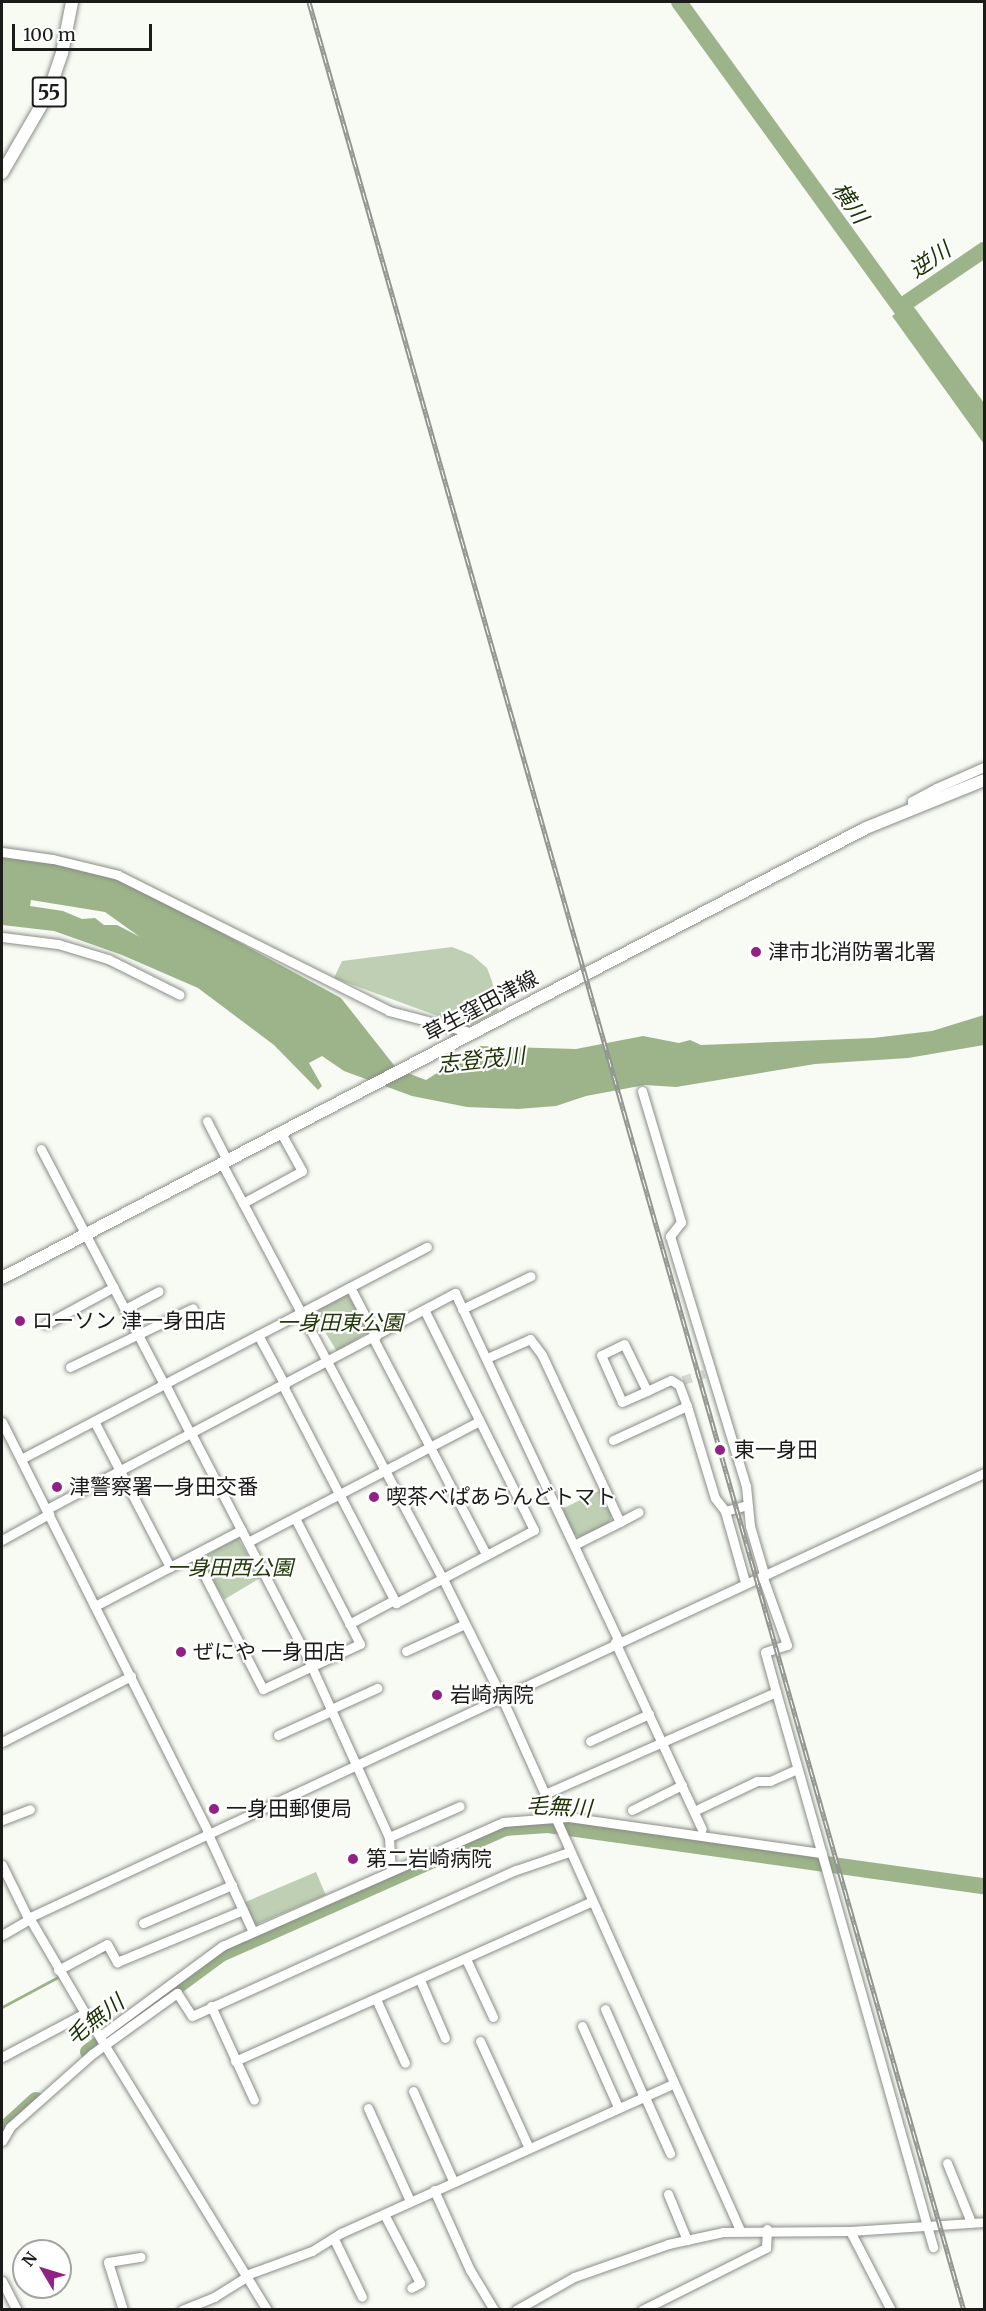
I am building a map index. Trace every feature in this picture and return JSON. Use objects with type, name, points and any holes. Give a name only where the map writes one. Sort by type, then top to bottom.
[{"type":"main road","name":"55","points":[[2,173],[48,94],[62,53],[72,2]]},
{"type":"main road","name":"草生窪田津線","points":[[2,1278],[459,1039],[912,808],[984,780]]},
{"type":"street","points":[[912,808],[912,801],[984,767]]},
{"type":"street","points":[[2,852],[53,859],[135,882],[389,1011],[473,1032]]},
{"type":"street","points":[[2,937],[58,944],[108,959],[180,995]]},
{"type":"street","points":[[642,1091],[681,1222],[670,1236],[746,1486],[747,1505],[763,1574],[787,1645],[765,1652],[933,2247]]},
{"type":"street","points":[[207,1121],[243,1203],[383,1471],[442,1577],[501,1696],[547,1793],[591,1902],[740,2230]]},
{"type":"street","points":[[243,1203],[302,1170],[281,1133]]},
{"type":"street","points":[[41,1149],[242,1530],[311,1667],[389,1838],[391,1870]]},
{"type":"street","points":[[21,1459],[427,1247]]},
{"type":"street","points":[[462,1309],[531,1276]]},
{"type":"street","points":[[46,1324],[114,1287]]},
{"type":"street","points":[[350,1287],[486,1554]]},
{"type":"street","points":[[125,1309],[159,1291]]},
{"type":"street","points":[[2,1540],[119,1471],[375,1338],[455,1293],[574,1545],[702,1829]]},
{"type":"street","points":[[70,1367],[136,1332],[193,1308]]},
{"type":"street","points":[[350,1624],[534,1530],[425,1311]]},
{"type":"street","points":[[258,1335],[394,1600]]},
{"type":"street","points":[[487,1358],[530,1339],[542,1355],[620,1522]]},
{"type":"street","points":[[647,1391],[624,1344],[601,1355],[622,1402],[647,1391],[670,1380],[681,1382],[715,1498],[725,1511],[745,1582]]},
{"type":"street","points":[[613,1440],[687,1406]]},
{"type":"street","points":[[94,1421],[170,1567]]},
{"type":"street","points":[[248,1542],[479,1421]]},
{"type":"street","points":[[2,1422],[131,1676],[252,1930]]},
{"type":"street","points":[[2,1935],[28,1919],[207,1832],[984,1473]]},
{"type":"street","points":[[725,1511],[747,1505]]},
{"type":"street","points":[[574,1545],[639,1512]]},
{"type":"street","points":[[194,1555],[263,1689],[360,1644],[295,1518]]},
{"type":"street","points":[[95,1606],[242,1530]]},
{"type":"street","points":[[406,1651],[465,1624]]},
{"type":"street","points":[[2,1742],[131,1676]]},
{"type":"street","points":[[278,1735],[377,1688]]},
{"type":"street","points":[[547,1793],[776,1692]]},
{"type":"street","points":[[590,1741],[649,1714]]},
{"type":"street","points":[[694,1811],[758,1781],[770,1781],[797,1769]]},
{"type":"street","points":[[632,1810],[682,1785]]},
{"type":"street","points":[[389,1838],[460,1806]]},
{"type":"street","points":[[2,1820],[30,1809]]},
{"type":"street","points":[[2,2141],[10,2127],[103,2042],[222,1946],[252,1930],[503,1822],[556,1818],[821,1854]]},
{"type":"street","points":[[103,2042],[177,1993],[189,2017],[516,1870],[569,1852]]},
{"type":"street","points":[[2,1865],[28,1919],[58,1970],[267,2310]]},
{"type":"street","points":[[143,1923],[232,1885]]},
{"type":"street","points":[[235,2061],[591,1902]]},
{"type":"street","points":[[58,1970],[107,1944],[117,1962],[243,1910]]},
{"type":"street","points":[[466,1959],[493,2017]]},
{"type":"street","points":[[420,1980],[445,2038]]},
{"type":"street","points":[[376,1999],[405,2063]]},
{"type":"street","points":[[211,2006],[254,2100]]},
{"type":"street","points":[[605,2009],[670,2153]]},
{"type":"street","points":[[2,2057],[85,2013]]},
{"type":"street","points":[[582,2026],[618,2107]]},
{"type":"street","points":[[480,2041],[529,2148]]},
{"type":"street","points":[[182,2310],[214,2297],[246,2276],[334,2239],[453,2181],[674,2083]]},
{"type":"street","points":[[413,2091],[453,2181]]},
{"type":"street","points":[[368,2108],[410,2201]]},
{"type":"street","points":[[947,2163],[971,2222]]},
{"type":"street","points":[[434,2190],[470,2270],[494,2310]]},
{"type":"street","points":[[668,2194],[687,2240]]},
{"type":"street","points":[[384,2214],[405,2260],[409,2258],[420,2283],[411,2288]]},
{"type":"street","points":[[516,2310],[574,2277],[687,2240],[740,2230],[850,2231],[984,2222]]},
{"type":"street","points":[[642,2310],[766,2248],[766,2229]]},
{"type":"street","points":[[850,2231],[891,2310]]},
{"type":"street","points":[[334,2239],[362,2297]]},
{"type":"street","points":[[123,2310],[108,2262],[141,2257]]},
{"type":"street","points":[[2,2281],[17,2310]]},
{"type":"green space","points":[[452,947],[472,955],[487,968],[498,1011],[468,1027],[334,978],[342,961]]},
{"type":"green space","name":"一身田東公園","points":[[346,1292],[370,1331],[337,1352],[313,1313]]},
{"type":"green space","points":[[600,1490],[612,1514],[609,1523],[580,1537],[573,1534],[562,1509]]},
{"type":"green space","name":"一身田西公園","points":[[237,1537],[261,1577],[224,1599],[200,1559]]},
{"type":"green space","points":[[316,1872],[326,1895],[252,1926],[242,1903]]},
{"type":"water","points":[[911,303],[984,403],[984,444],[892,316]]},
{"type":"water","name":"志登茂川","points":[[2,856],[34,859],[104,875],[145,891],[341,998],[397,1069],[426,1080],[480,1046],[576,1049],[643,1036],[679,1043],[690,1040],[701,1045],[873,1038],[932,1031],[984,1015],[984,1045],[908,1058],[815,1064],[676,1087],[645,1085],[586,1096],[556,1106],[518,1109],[467,1107],[412,1096],[344,1071],[322,1056],[309,1063],[322,1086],[318,1090],[274,1045],[198,988],[122,955],[54,931],[2,925]],"holes":[[[31,900],[105,912],[140,937],[117,925],[104,925],[95,918],[82,919],[63,911],[30,906]]]},
{"type":"waterway","name":"横川","points":[[679,2],[914,327]]},
{"type":"waterway","name":"逆川","points":[[900,307],[984,250]]},
{"type":"waterway","name":"毛無川","points":[[88,2052],[221,1954],[505,1828],[548,1825],[984,1886]]},
{"type":"waterway","points":[[2,2007],[58,1977]]},
{"type":"waterway","name":"毛無川","points":[[2,2131],[36,2100]]},
{"type":"tunnel","points":[[683,1380],[712,1371]]},
{"type":"railway","points":[[309,2],[964,2310]]},
{"type":"place","name":"津市北消防署北署","points":[[756,952]]},
{"type":"place","name":"ローソン 津一身田店","points":[[20,1321]]},
{"type":"place","name":"東一身田","points":[[720,1450]]},
{"type":"place","name":"津警察署一身田交番","points":[[57,1487]]},
{"type":"place","name":"喫茶べぱあらんどトマト","points":[[374,1497]]},
{"type":"place","name":"ぜにや 一身田店","points":[[181,1652]]},
{"type":"place","name":"岩崎病院","points":[[437,1695]]},
{"type":"place","name":"一身田郵便局","points":[[214,1809]]},
{"type":"place","name":"第二岩崎病院","points":[[353,1859]]}]
